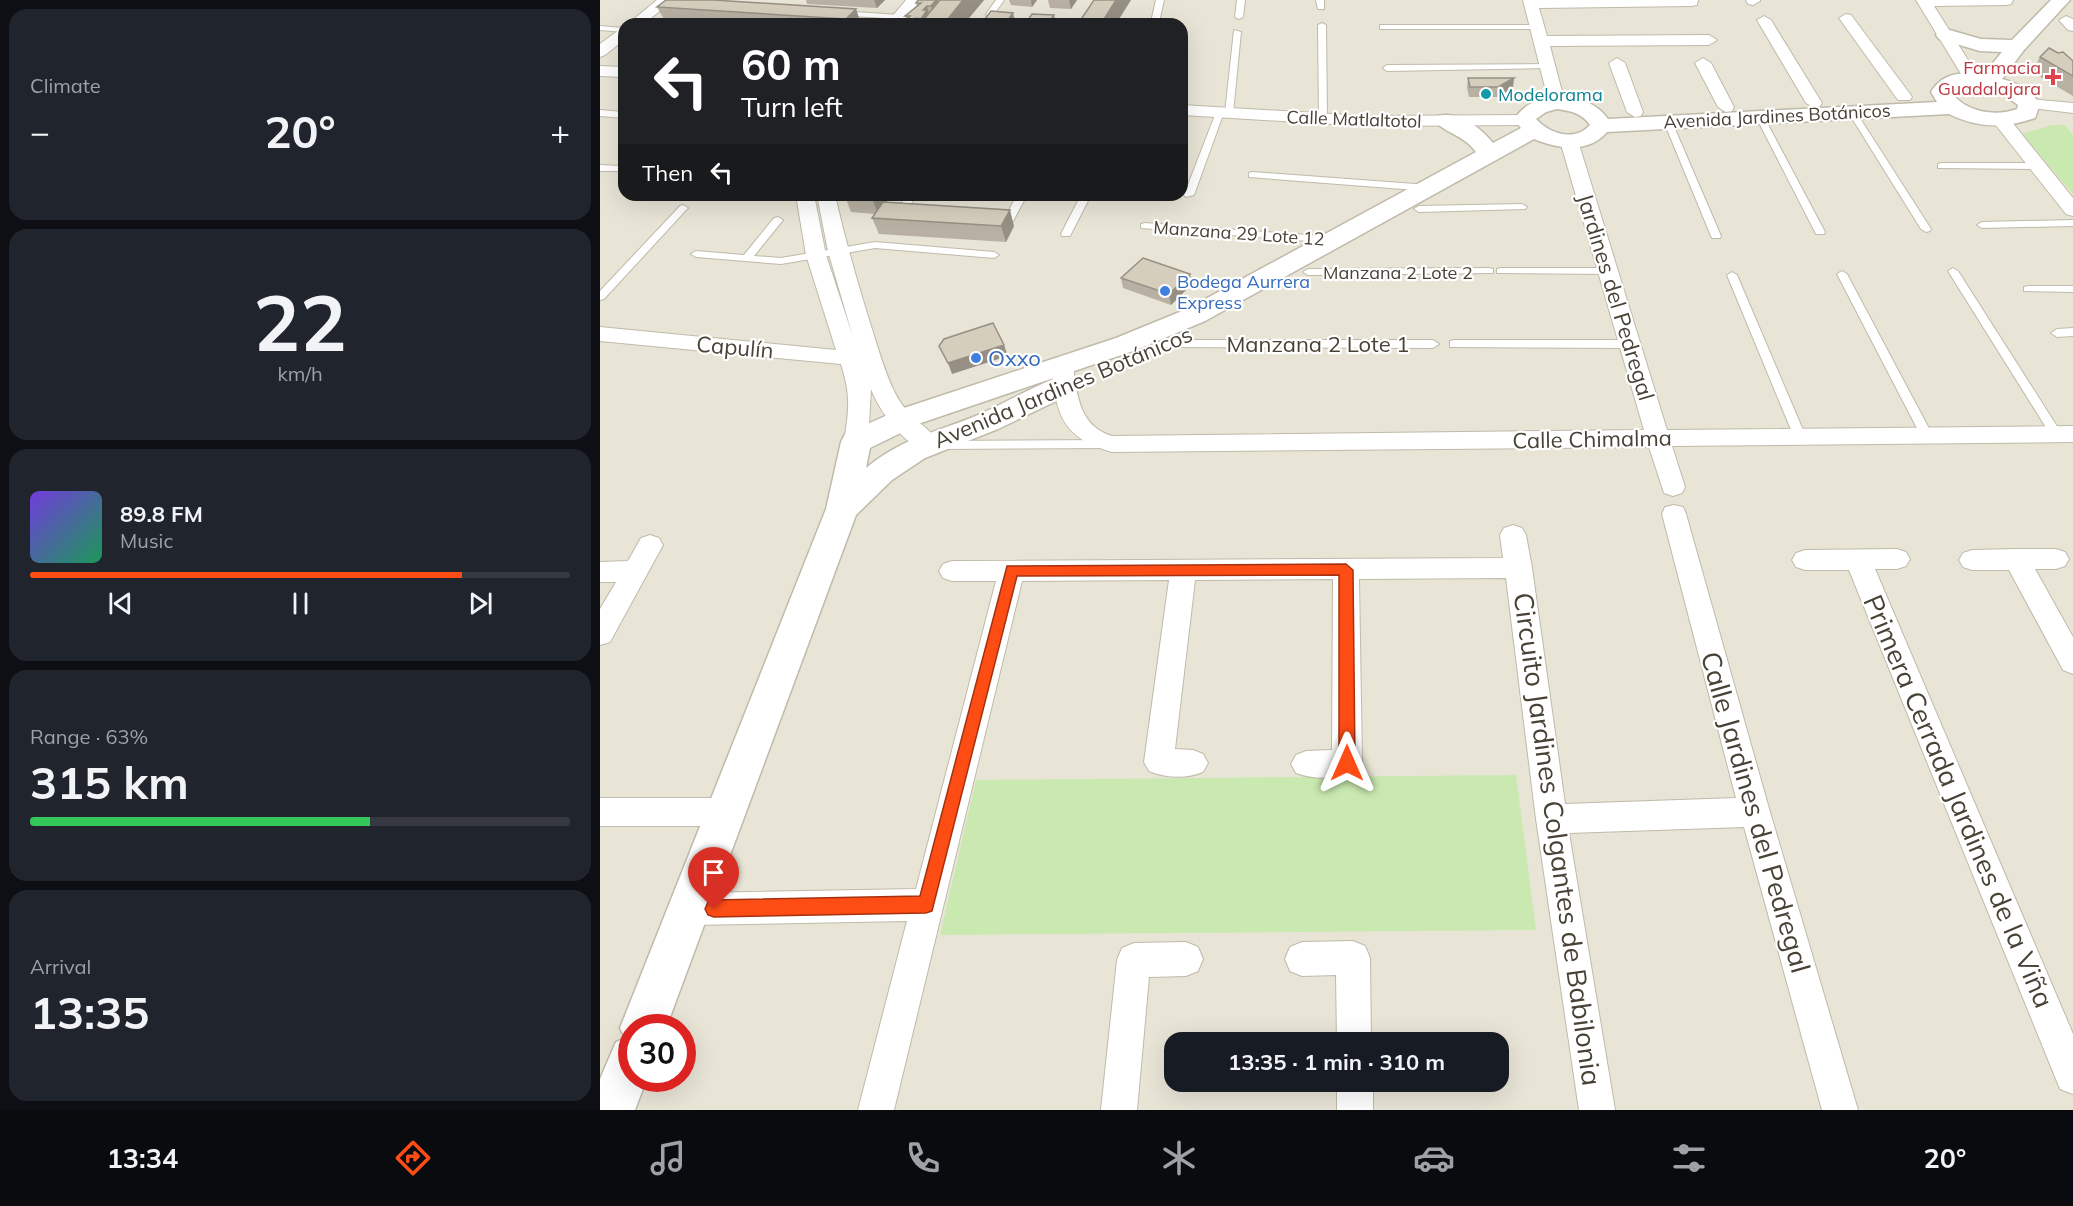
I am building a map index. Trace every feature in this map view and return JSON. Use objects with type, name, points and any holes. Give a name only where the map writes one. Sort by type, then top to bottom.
[{"type":"street","points":[[899,18],[914,0]]},
{"type":"street","points":[[1989,82],[2017,46],[2061,0]]},
{"type":"street","points":[[643,18],[667,1]]},
{"type":"street","points":[[1924,1],[1946,35],[1989,82]]},
{"type":"street","points":[[1924,1],[2006,1]]},
{"type":"street","points":[[1557,103],[1530,2],[1692,2]]},
{"type":"street","points":[[1846,18],[1904,97]]},
{"type":"street","points":[[1764,20],[1814,103]]},
{"type":"street","points":[[1989,82],[2071,20]]},
{"type":"street","points":[[1539,34],[1709,40]]},
{"type":"street","points":[[1946,35],[1980,45],[2017,46]]},
{"type":"street","points":[[600,52],[618,36]]},
{"type":"street","points":[[1617,63],[1635,112]]},
{"type":"street","points":[[1703,63],[1726,107]]},
{"type":"street","points":[[600,70],[618,72]]},
{"type":"street","points":[[2030,104],[2027,113],[2016,118],[2001,120],[1982,118],[1948,100],[1945,85],[1956,80],[1989,82],[2022,94],[2030,104],[2073,108]]},
{"type":"street","name":"Avenida Jardines Botánicos","points":[[1598,120],[1635,112],[1904,97],[1948,100]]},
{"type":"street","name":"Avenida Jardines Botánicos","points":[[1598,120],[1668,122],[1852,112],[1948,100]]},
{"type":"street","points":[[1557,103],[1579,106],[1598,120],[1596,133],[1585,139],[1543,132],[1529,111],[1557,103]]},
{"type":"street","name":"Calle Matlaltotol","points":[[1188,110],[1323,119],[1446,121],[1543,132]]},
{"type":"street","points":[[2001,120],[2073,210]]},
{"type":"street","points":[[1446,121],[1467,129],[1480,139],[1489,154]]},
{"type":"street","name":"Avenida Jardines Botánicos","points":[[649,1014],[842,509],[855,442],[900,420],[1018,393],[1063,376],[1166,344],[1235,312],[1308,272],[1489,154],[1543,132]]},
{"type":"street","name":"Avenida Jardines Botánicos","points":[[1063,376],[1196,315],[1334,240],[1424,198],[1543,132]]},
{"type":"street","name":"Jardines del Pedregal","points":[[1543,132],[1608,271],[1658,438],[1673,501]]},
{"type":"street","points":[[806,201],[816,255],[848,358],[857,379],[861,400],[855,442]]},
{"type":"street","points":[[827,201],[838,251],[871,360],[884,394],[900,420],[928,444]]},
{"type":"street","name":"Capulín","points":[[600,334],[871,360]]},
{"type":"street","name":"Calle Chimalma","points":[[1063,376],[1071,416],[1076,423],[1088,435],[1112,444],[2064,434]]},
{"type":"street","name":"Avenida Jardines Botánicos","points":[[842,509],[891,463],[928,444],[988,422],[1018,393]]},
{"type":"street","name":"Calle Jardines del Pedregal","points":[[1673,501],[1755,812],[1840,1110]]},
{"type":"street","name":"Circuito Jardines Colgantes de Babilonia","points":[[1513,535],[1551,819],[1597,1110]]},
{"type":"street","points":[[600,634],[650,545]]},
{"type":"street","name":"Primera Cerrada Jardines de la Viña","points":[[1805,560],[1897,559]]},
{"type":"street","points":[[2016,559],[2073,662]]},
{"type":"street","points":[[1972,560],[2056,559]]},
{"type":"street","name":"Primera Cerrada Jardines de la Viña","points":[[1858,560],[2073,1076]]},
{"type":"street","name":"Circuito Jardines Colgantes de Babilonia","points":[[952,571],[1519,568]]},
{"type":"street","points":[[876,1110],[1012,570]]},
{"type":"street","points":[[1182,570],[1159,762],[1193,763]]},
{"type":"street","points":[[1306,764],[1347,763],[1346,570]]},
{"type":"street","points":[[600,572],[634,572]]},
{"type":"street","points":[[600,812],[727,812]]},
{"type":"street","points":[[1551,819],[1755,812]]},
{"type":"street","points":[[690,909],[926,905]]},
{"type":"street","points":[[1302,959],[1353,958],[1354,1032]]},
{"type":"street","points":[[1119,1110],[1134,960],[1186,959]]},
{"type":"street","points":[[611,1110],[618,1092]]},
{"type":"street","points":[[1355,1092],[1355,1110]]},
{"type":"lane","points":[[986,18],[1000,0]]},
{"type":"lane","points":[[1156,18],[1160,0]]},
{"type":"lane","points":[[1239,17],[1241,0]]},
{"type":"lane","points":[[829,12],[880,18]]},
{"type":"lane","points":[[1322,25],[1323,119]]},
{"type":"lane","points":[[1383,27],[1539,34]]},
{"type":"lane","points":[[600,28],[618,30]]},
{"type":"lane","points":[[1189,195],[1225,112],[1237,32]]},
{"type":"lane","points":[[1388,68],[1548,66]]},
{"type":"lane","points":[[1852,112],[1926,229]]},
{"type":"lane","points":[[600,113],[618,114]]},
{"type":"lane","points":[[1760,117],[1820,232]]},
{"type":"lane","points":[[1668,122],[1716,236]]},
{"type":"lane","points":[[1941,166],[2038,166]]},
{"type":"lane","points":[[600,168],[618,169]]},
{"type":"lane","points":[[1252,175],[1424,198],[1522,207]]},
{"type":"lane","points":[[899,214],[908,201]]},
{"type":"lane","points":[[1008,221],[1019,201]]},
{"type":"lane","points":[[1066,234],[1083,201]]},
{"type":"lane","points":[[600,297],[683,208]]},
{"type":"lane","points":[[747,259],[778,220]]},
{"type":"lane","points":[[1982,225],[2073,223]]},
{"type":"lane","name":"Manzana 29 Lote 12","points":[[1145,226],[1334,240]]},
{"type":"lane","points":[[696,254],[781,261],[875,245],[994,255]]},
{"type":"lane","name":"Manzana 2 Lote 2","points":[[1308,272],[1489,271]]},
{"type":"lane","points":[[1501,271],[1608,271]]},
{"type":"lane","points":[[1953,272],[2064,434]]},
{"type":"lane","points":[[1842,274],[1927,436]]},
{"type":"lane","points":[[1732,276],[1800,437]]},
{"type":"lane","points":[[2028,289],[2073,289]]},
{"type":"lane","points":[[2057,333],[2073,332]]},
{"type":"lane","name":"Manzana 2 Lote 1","points":[[1166,344],[1433,344]]},
{"type":"lane","points":[[1454,344],[1630,344]]},
{"type":"lane","points":[[861,400],[884,394]]},
{"type":"lane","name":"Calle Chimalma","points":[[928,444],[948,446],[1112,444]]},
{"type":"shaded area","points":[[600,0],[2073,0],[2073,1110],[600,1110]]},
{"type":"green space","points":[[2052,125],[2065,125],[2073,135],[2073,194],[2022,134]]},
{"type":"green space","points":[[1516,775],[1536,930],[940,935],[976,780]]},
{"type":"building","points":[[666,0],[713,0],[856,9],[847,18],[830,18],[657,7]]},
{"type":"building","points":[[918,0],[936,0],[923,10],[927,10],[922,18],[905,16],[921,3],[916,3]]},
{"type":"building","points":[[940,0],[963,0],[949,18],[925,18]]},
{"type":"building","points":[[1094,0],[1116,0],[1105,18],[1082,18]]},
{"type":"building","points":[[991,11],[1013,13],[1009,18],[986,18]]},
{"type":"building","points":[[1032,14],[1054,15],[1052,18],[1029,18]]},
{"type":"building","points":[[2049,48],[2058,53],[2063,52],[2073,61],[2073,76],[2040,57]]},
{"type":"building","points":[[1468,78],[1514,78],[1498,87],[1470,87]]},
{"type":"building","points":[[883,202],[1010,210],[1001,226],[872,218]]},
{"type":"building","points":[[1143,258],[1190,274],[1169,294],[1121,278]]},
{"type":"building","points":[[993,323],[1004,345],[948,363],[939,346],[944,339]]},
{"type":"place","name":"Farmacia Guadalajara","points":[[2053,77]]},
{"type":"place","name":"Modelorama","points":[[1486,94]]},
{"type":"place","name":"Bodega Aurrera Express","points":[[1165,291]]},
{"type":"place","name":"Oxxo","points":[[976,358]]},
{"type":"route","points":[[714,909],[926,905],[1012,570],[1346,570],[1347,763]]}]
